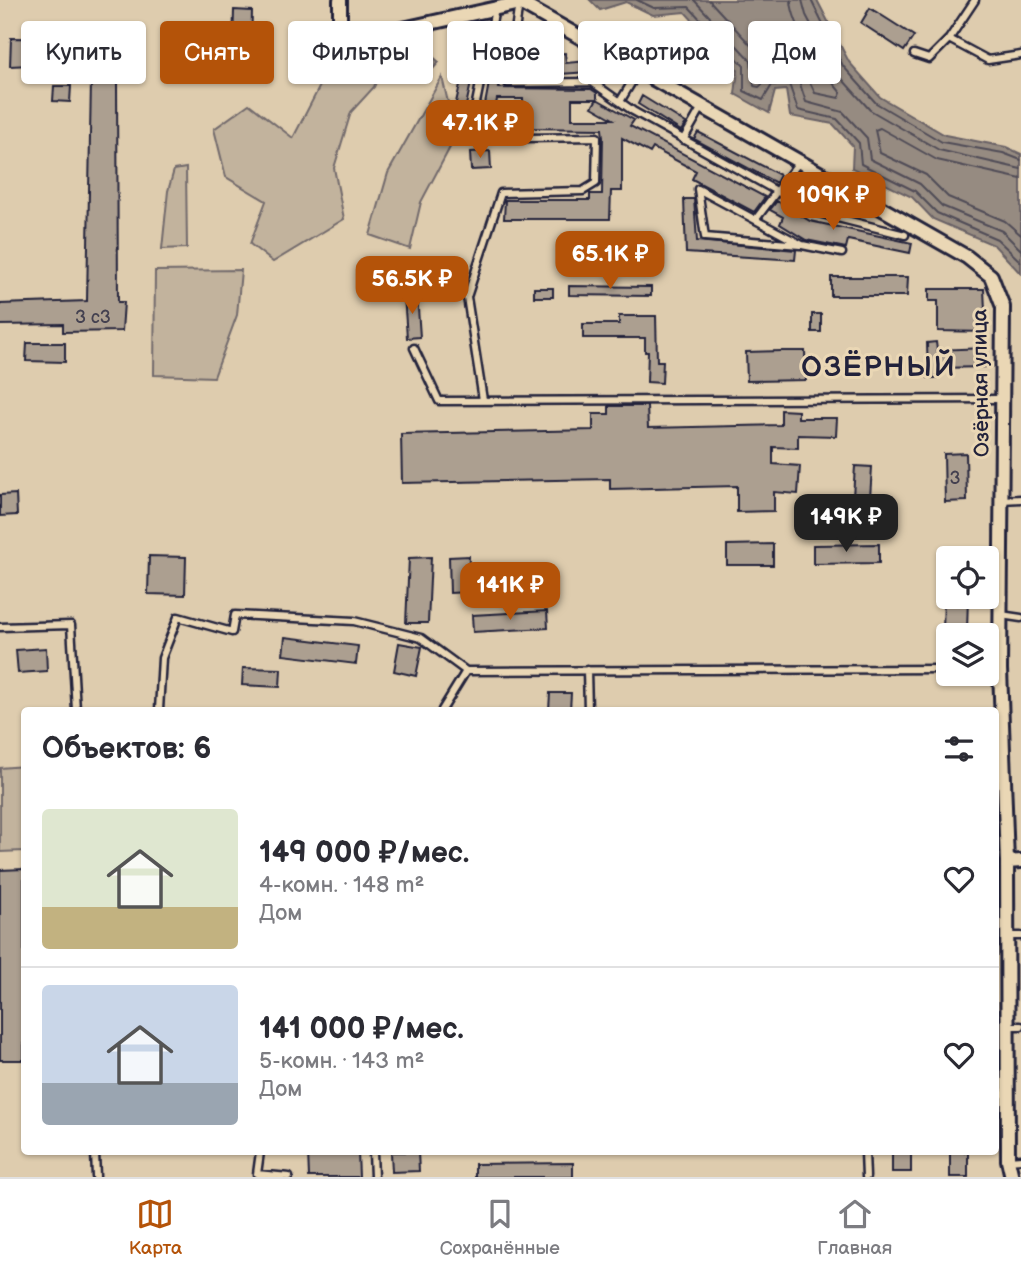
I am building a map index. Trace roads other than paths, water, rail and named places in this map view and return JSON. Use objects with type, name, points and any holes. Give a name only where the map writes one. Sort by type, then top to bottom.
[{"type":"street","points":[[340,0],[340,43],[517,2]]},
{"type":"street","name":"Озёрная улица","points":[[517,2],[578,36]]},
{"type":"street","name":"Озёрная улица","points":[[663,84],[967,257],[991,276],[1003,307],[999,630]]},
{"type":"street","name":"Озёрная улица","points":[[995,686],[997,707]]},
{"type":"street","name":"Озёрная улица","points":[[999,731],[1001,862],[1014,1026],[1015,1159],[1012,1177]]},
{"type":"street","points":[[1001,862],[1021,861]]},
{"type":"lane","points":[[914,54],[929,59],[948,40],[975,0]]},
{"type":"lane","points":[[517,2],[508,83],[593,82],[633,111],[814,212],[905,235]]},
{"type":"lane","points":[[473,118],[495,7]]},
{"type":"lane","points":[[948,40],[988,60],[1021,55]]},
{"type":"lane","points":[[621,100],[631,84]]},
{"type":"lane","points":[[684,140],[702,107]]},
{"type":"lane","points":[[483,400],[467,297],[501,193],[583,191],[596,183],[597,138],[527,138]]},
{"type":"lane","points":[[756,219],[799,162]]},
{"type":"lane","points":[[802,245],[698,189],[705,237],[802,245],[842,253]]},
{"type":"lane","points":[[877,227],[891,214]]},
{"type":"lane","points":[[414,348],[439,401],[1002,399]]},
{"type":"lane","points":[[1001,500],[1021,499]]},
{"type":"lane","points":[[159,707],[162,658],[178,617],[232,632],[235,615],[354,621],[421,638],[466,671],[936,669]]},
{"type":"lane","points":[[1001,615],[1021,618]]},
{"type":"lane","points":[[0,627],[71,625],[76,707]]},
{"type":"lane","points":[[587,670],[589,707]]},
{"type":"lane","points":[[444,707],[466,671]]},
{"type":"lane","points":[[1007,936],[1021,936]]},
{"type":"lane","points":[[95,1155],[96,1177]]},
{"type":"lane","points":[[260,1155],[257,1174],[289,1177]]},
{"type":"lane","points":[[373,1155],[374,1177]]},
{"type":"lane","points":[[865,1155],[866,1177]]},
{"type":"water","points":[[590,0],[817,0],[828,21],[748,21],[748,84],[841,84],[841,46],[849,62],[880,97],[945,135],[1006,147],[1021,154],[1021,274],[994,245],[933,219],[912,197],[852,168],[853,146],[833,124],[790,116],[786,90],[775,91],[769,113],[735,94],[738,70],[734,66],[734,21],[693,21],[685,12],[653,15],[626,2],[600,10]]},
{"type":"water","points":[[433,57],[439,62],[433,69]]},
{"type":"district","name":"ОЗЁРНЫЙ","points":[[879,367]]}]
